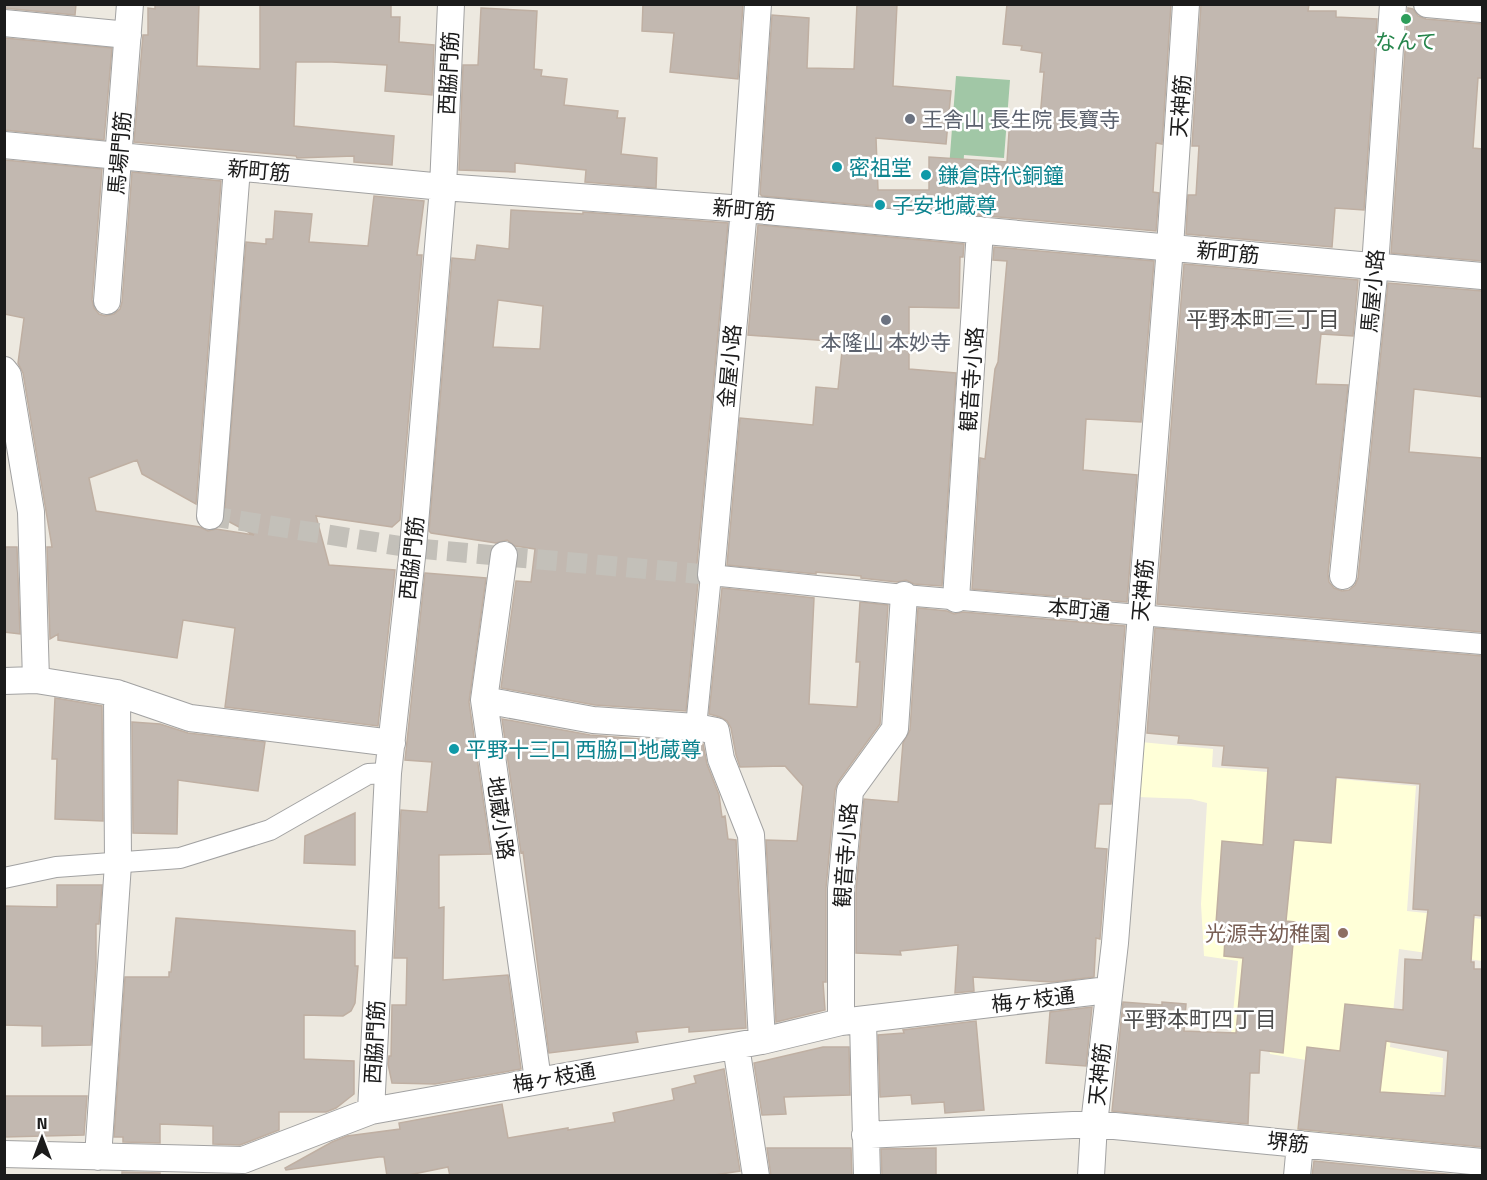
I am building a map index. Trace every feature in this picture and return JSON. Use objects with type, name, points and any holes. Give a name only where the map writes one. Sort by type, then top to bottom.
[{"type":"street","name":"馬場門筋","points":[[107,301],[130,4]]},
{"type":"street","name":"西脇門筋","points":[[371,1111],[388,773],[413,548],[443,187],[451,4]]},
{"type":"street","name":"金屋小路","points":[[696,727],[744,209],[758,4]]},
{"type":"street","name":"天神筋","points":[[1091,1176],[1094,1124],[1115,944],[1170,247],[1186,4]]},
{"type":"street","name":"馬屋小路","points":[[1343,576],[1375,266],[1393,4]]},
{"type":"street","points":[[1427,4],[1482,9]]},
{"type":"street","points":[[4,23],[128,35]]},
{"type":"street","name":"新町筋","points":[[4,145],[443,187],[744,209],[1482,276]]},
{"type":"street","points":[[210,516],[237,168]]},
{"type":"street","name":"観音寺小路","points":[[956,599],[980,230]]},
{"type":"street","points":[[4,370],[8,375],[16,493],[31,512],[36,680]]},
{"type":"street","name":"地蔵小路","points":[[504,555],[484,700],[538,1080]]},
{"type":"street","name":"本町通","points":[[711,575],[904,595],[1482,644]]},
{"type":"street","name":"観音寺小路","points":[[867,1176],[841,889],[850,790],[895,729],[904,595]]},
{"type":"street","points":[[4,681],[36,680],[117,693],[190,718],[392,743]]},
{"type":"street","points":[[98,1156],[118,864],[117,693]]},
{"type":"street","points":[[484,700],[593,720],[696,727],[716,731],[721,759],[751,835],[762,1041]]},
{"type":"street","points":[[4,878],[56,867],[180,858],[270,830],[368,774],[388,773]]},
{"type":"street","name":"梅ヶ枝通","points":[[4,1154],[98,1156],[243,1168],[371,1111],[736,1046],[852,1022],[1108,990]]},
{"type":"street","points":[[736,1046],[756,1176]]},
{"type":"street","name":"堺筋","points":[[865,1135],[1094,1124],[1482,1162]]},
{"type":"street","points":[[1297,1176],[1300,1144]]},
{"type":"shaded area","points":[[956,76],[1010,80],[1004,158],[964,155],[960,212],[949,168]]},
{"type":"shaded area","name":"光源寺幼稚園","points":[[1141,742],[1213,749],[1212,767],[1416,786],[1407,911],[1482,919],[1482,961],[1399,949],[1390,1047],[1443,1058],[1441,1092],[1430,1092],[1425,1143],[1297,1131],[1306,1060],[1270,1054],[1269,1049],[1230,1045],[1238,961],[1204,956],[1201,904],[1207,803],[1191,799],[1137,797]]},
{"type":"building","points":[[4,4],[76,4],[75,15],[4,8]]},
{"type":"building","points":[[155,4],[199,4],[197,66],[260,69],[260,4],[391,4],[391,17],[400,17],[399,42],[434,45],[432,95],[385,91],[387,65],[296,62],[294,126],[394,136],[392,165],[354,162],[354,156],[297,158],[296,156],[134,142],[143,35],[148,35],[148,8],[155,9]]},
{"type":"building","points":[[643,4],[743,4],[738,79],[670,72],[674,33],[642,31]]},
{"type":"building","points":[[857,4],[897,4],[893,86],[951,91],[946,144],[876,138],[878,190],[929,190],[929,157],[1007,162],[1010,117],[1040,118],[1044,72],[1040,72],[1042,53],[1021,50],[1022,46],[1003,44],[1007,4],[1171,4],[1162,144],[1156,143],[1153,192],[1159,193],[1156,231],[762,196],[760,194],[772,15],[809,18],[807,68],[854,69]]},
{"type":"building","points":[[1201,4],[1309,4],[1308,11],[1336,11],[1336,17],[1377,19],[1364,210],[1335,208],[1332,247],[1186,234],[1188,195],[1196,195],[1199,146],[1192,146]]},
{"type":"building","points":[[481,8],[537,11],[534,69],[542,70],[541,76],[567,79],[564,105],[618,111],[617,118],[625,118],[621,154],[657,158],[656,188],[585,182],[586,170],[515,163],[515,172],[459,170],[463,65],[478,65]]},
{"type":"building","points":[[1408,8],[1426,19],[1482,24],[1482,78],[1478,78],[1473,148],[1482,149],[1482,261],[1391,253]]},
{"type":"building","points":[[4,38],[112,48],[104,140],[4,130]]},
{"type":"building","points":[[4,160],[102,169],[92,300],[94,308],[99,314],[105,316],[114,314],[120,309],[122,302],[132,172],[221,181],[196,504],[142,474],[137,460],[89,478],[96,511],[200,527],[208,531],[216,529],[254,535],[224,519],[246,242],[266,244],[266,239],[273,239],[275,211],[312,214],[309,242],[368,246],[374,196],[424,201],[417,255],[422,255],[400,520],[392,527],[316,516],[329,565],[395,570],[378,726],[225,707],[235,628],[183,620],[177,658],[58,640],[58,634],[50,639],[47,547],[52,547],[23,373],[18,363],[24,318],[4,314]]},
{"type":"building","points":[[511,210],[583,214],[583,212],[728,223],[686,711],[595,705],[501,688],[516,581],[531,582],[535,549],[515,546],[507,540],[496,543],[429,531],[452,258],[475,260],[477,245],[509,249]],"holes":[[[498,300],[543,306],[540,349],[493,347]]]},
{"type":"building","points":[[758,225],[964,244],[963,257],[960,257],[959,308],[909,307],[909,369],[956,373],[942,586],[914,584],[906,580],[897,582],[861,578],[861,576],[727,565],[740,418],[813,425],[816,387],[838,389],[843,342],[748,335]]},
{"type":"building","points":[[994,247],[1154,261],[1141,422],[1086,419],[1083,470],[1137,475],[1127,602],[972,589],[980,458],[985,459],[995,369],[998,362],[1007,261],[993,260]]},
{"type":"building","points":[[1184,264],[1358,280],[1353,336],[1321,334],[1316,384],[1348,385],[1328,574],[1329,582],[1334,588],[1342,591],[1349,590],[1358,578],[1388,283],[1482,291],[1482,397],[1414,389],[1409,452],[1482,458],[1482,632],[1157,604]]},
{"type":"building","points":[[4,547],[17,547],[20,634],[4,632]]},
{"type":"building","points":[[425,573],[486,578],[469,702],[491,854],[439,855],[439,908],[444,907],[443,980],[508,975],[521,1069],[435,1084],[392,1083],[388,1064],[389,1056],[391,1056],[392,1005],[406,1005],[407,958],[394,958],[401,810],[427,812],[432,762],[405,760]]},
{"type":"building","points":[[722,588],[814,598],[809,704],[857,707],[860,662],[856,662],[860,602],[888,605],[880,724],[838,782],[835,790],[826,888],[826,982],[823,982],[825,1010],[776,1022],[766,840],[797,841],[803,786],[785,766],[740,767],[731,728],[727,721],[709,714]]},
{"type":"building","points":[[918,608],[947,611],[954,614],[963,612],[1125,626],[1111,804],[1099,804],[1095,848],[1107,849],[1100,939],[1096,938],[1094,977],[1052,982],[973,977],[974,991],[955,993],[958,945],[900,951],[901,955],[856,953],[856,890],[864,799],[898,802],[903,743],[910,730]]},
{"type":"building","points":[[1155,628],[1482,656],[1482,916],[1474,915],[1471,962],[1474,962],[1474,969],[1482,969],[1482,1147],[1298,1129],[1307,1047],[1340,1051],[1345,1004],[1403,1010],[1405,959],[1422,960],[1428,910],[1413,909],[1420,784],[1336,777],[1331,843],[1294,840],[1286,921],[1295,922],[1283,1053],[1260,1050],[1259,1073],[1250,1073],[1248,1124],[1112,1111],[1123,1002],[1186,1004],[1184,1031],[1236,1033],[1243,958],[1224,956],[1225,938],[1215,937],[1222,841],[1263,845],[1268,768],[1222,765],[1224,746],[1178,743],[1179,736],[1147,733]],"holes":[[[1386,1041],[1448,1051],[1445,1096],[1380,1092]]]},
{"type":"building","points":[[55,698],[102,706],[103,821],[55,819],[57,759],[52,759]]},
{"type":"building","points":[[502,719],[590,735],[703,744],[707,764],[719,795],[722,817],[725,816],[728,839],[736,840],[746,1028],[689,1032],[689,1027],[636,1032],[638,1042],[549,1053],[523,852],[521,853]]},
{"type":"building","points":[[132,722],[160,724],[188,733],[265,742],[258,791],[178,780],[177,834],[133,833]]},
{"type":"building","points":[[355,813],[355,865],[304,863],[305,836]]},
{"type":"building","points":[[57,885],[102,885],[99,924],[96,924],[91,1045],[42,1046],[42,1026],[4,1025],[4,906],[57,907]]},
{"type":"building","points":[[176,918],[355,931],[355,966],[358,966],[355,1003],[351,1011],[343,1016],[304,1015],[304,1059],[354,1061],[354,1094],[336,1108],[326,1112],[279,1112],[279,1130],[240,1145],[213,1144],[213,1126],[160,1124],[160,1143],[123,1142],[123,1137],[114,1137],[125,977],[169,977]]},
{"type":"building","points":[[1092,1007],[1086,1066],[1046,1063],[1050,1012]]},
{"type":"building","points":[[976,1021],[984,1110],[945,1113],[944,1102],[912,1104],[911,1095],[880,1097],[878,1035]]},
{"type":"building","points":[[823,1047],[849,1047],[850,1095],[784,1097],[786,1114],[762,1115],[754,1063]]},
{"type":"building","points":[[724,1069],[740,1171],[708,1176],[450,1176],[448,1167],[404,1176],[387,1176],[384,1157],[286,1170],[285,1168],[347,1136],[400,1129],[399,1123],[502,1104],[508,1138],[615,1122],[613,1113],[674,1100],[672,1089],[696,1083],[694,1076]]},
{"type":"building","points":[[4,1096],[87,1096],[84,1135],[4,1137]]},
{"type":"building","points":[[767,1148],[851,1148],[852,1176],[771,1176]]},
{"type":"building","points":[[936,1148],[936,1176],[882,1176],[881,1149]]},
{"type":"building","points":[[1314,1161],[1466,1176],[1312,1176]]},
{"type":"building","points":[[122,1172],[160,1173],[160,1176],[122,1176]]},
{"type":"tunnel","points":[[210,516],[413,548],[711,575]]},
{"type":"place","name":"なんて","points":[[1406,19]]},
{"type":"place","name":"王舎山 長生院 長寶寺","points":[[910,119]]},
{"type":"place","name":"密祖堂","points":[[837,167]]},
{"type":"place","name":"鎌倉時代銅鐘","points":[[926,175]]},
{"type":"place","name":"子安地蔵尊","points":[[880,205]]},
{"type":"place","name":"本隆山 本妙寺","points":[[886,320]]},
{"type":"place","name":"平野十三口 西脇口地蔵尊","points":[[454,749]]},
{"type":"place","name":"光源寺幼稚園","points":[[1343,933]]},
{"type":"district","name":"平野本町三丁目","points":[[1263,319]]},
{"type":"district","name":"平野本町四丁目","points":[[1200,1019]]}]
